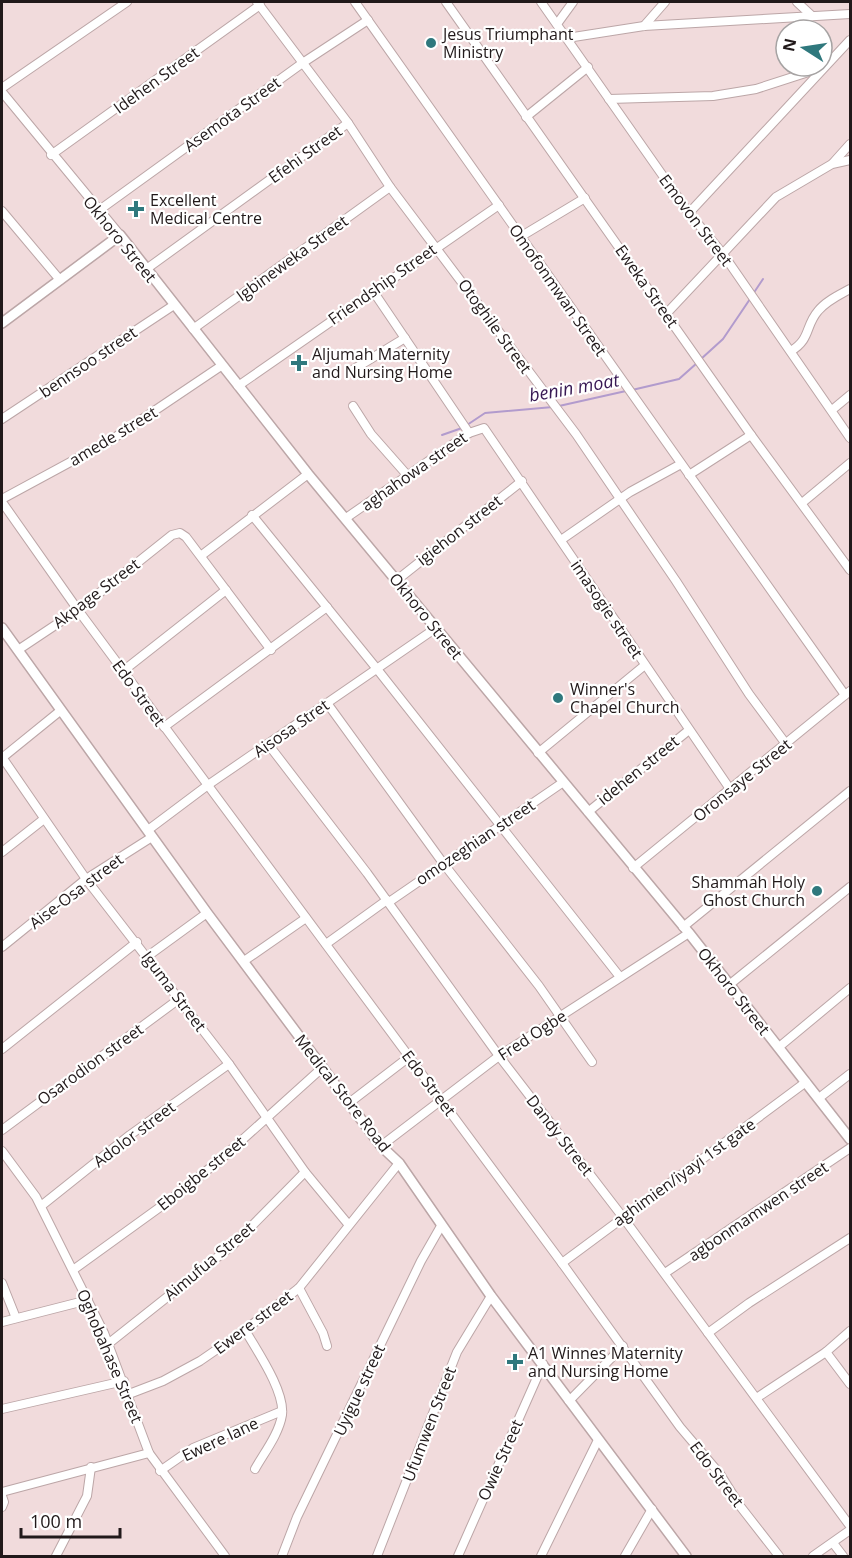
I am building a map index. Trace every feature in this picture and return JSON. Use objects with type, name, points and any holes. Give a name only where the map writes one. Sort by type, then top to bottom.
[{"type":"street","points":[[2,90],[127,2]]},
{"type":"street","name":"Omofonmwan Street","points":[[355,2],[688,475],[848,693]]},
{"type":"street","name":"Eweka Street","points":[[446,2],[751,435],[850,570]]},
{"type":"street","name":"Emovon Street","points":[[541,2],[689,213],[723,254],[850,438]]},
{"type":"street","points":[[557,24],[573,2]]},
{"type":"street","points":[[644,26],[665,2]]},
{"type":"street","points":[[797,2],[812,16]]},
{"type":"street","name":"Otoghile Street","points":[[258,3],[348,123],[390,187],[437,246],[576,434],[676,581],[749,694],[786,744]]},
{"type":"street","name":"Idehen Street","points":[[51,155],[258,3]]},
{"type":"street","points":[[567,38],[644,26],[850,14]]},
{"type":"street","name":"Asemota Street","points":[[98,211],[304,62],[368,20]]},
{"type":"street","points":[[834,57],[850,40]]},
{"type":"street","points":[[526,117],[588,67]]},
{"type":"street","points":[[609,99],[712,96],[756,89],[791,78]]},
{"type":"street","points":[[689,213],[814,78]]},
{"type":"street","name":"Okhoro Street","points":[[2,90],[51,155],[120,236],[308,474],[686,930],[850,1139]]},
{"type":"street","name":"Efehi Street","points":[[145,270],[348,123]]},
{"type":"street","points":[[666,314],[776,197],[832,164],[850,144]]},
{"type":"street","points":[[832,164],[850,160]]},
{"type":"street","name":"Igbineweka Street","points":[[193,329],[390,187]]},
{"type":"street","points":[[520,237],[585,198]]},
{"type":"street","name":"Friendship Street","points":[[238,386],[437,246],[499,206]]},
{"type":"street","points":[[2,212],[60,280]]},
{"type":"street","points":[[2,323],[120,236]]},
{"type":"street","points":[[791,351],[807,337],[818,311],[850,289]]},
{"type":"street","points":[[373,291],[469,433]]},
{"type":"street","name":"bennsoo street","points":[[2,419],[174,305]]},
{"type":"street","points":[[354,369],[405,338]]},
{"type":"street","name":"amede street","points":[[2,500],[111,440],[221,366]]},
{"type":"street","points":[[832,410],[850,395]]},
{"type":"street","points":[[353,406],[371,434],[408,476]]},
{"type":"street","name":"aghahowa street","points":[[346,518],[469,433],[484,428]]},
{"type":"street","name":"imasogie street","points":[[484,428],[730,789]]},
{"type":"street","points":[[688,475],[751,435]]},
{"type":"street","points":[[802,503],[850,463]]},
{"type":"street","points":[[561,540],[619,500],[681,464]]},
{"type":"street","points":[[271,650],[202,555],[308,474]]},
{"type":"street","name":"igiehon street","points":[[397,580],[522,481]]},
{"type":"street","name":"Edo Street","points":[[2,500],[78,610],[164,727],[442,1100],[680,1426],[720,1474],[740,1506],[779,1557]]},
{"type":"street","points":[[252,515],[377,669],[620,977]]},
{"type":"street","name":"Akpage Street","points":[[18,650],[78,610],[172,535],[180,533],[186,537],[202,555]]},
{"type":"street","points":[[123,670],[226,590]]},
{"type":"street","points":[[164,727],[327,607]]},
{"type":"street","name":"Medical Store Road","points":[[2,628],[207,913],[322,1068],[368,1125],[381,1146],[399,1163],[491,1296],[686,1557]]},
{"type":"street","name":"Aisosa Stret","points":[[150,834],[208,785],[436,628]]},
{"type":"street","points":[[538,753],[645,665]]},
{"type":"street","name":"Oronsaye Street","points":[[633,868],[848,693]]},
{"type":"street","points":[[327,703],[443,863],[539,986],[592,1062]]},
{"type":"street","points":[[2,758],[60,711]]},
{"type":"street","name":"idehen street","points":[[588,812],[689,730]]},
{"type":"street","name":"Dandy Street","points":[[268,744],[388,901],[499,1056],[758,1397],[850,1528]]},
{"type":"street","name":"Iguma Street","points":[[2,758],[86,879],[148,956],[268,1117],[305,1172],[348,1224]]},
{"type":"street","name":"omozeghian street","points":[[326,944],[562,783]]},
{"type":"street","name":"Fred Ogbe","points":[[381,1146],[499,1056],[560,1018],[686,930],[850,791]]},
{"type":"street","points":[[2,852],[44,819]]},
{"type":"street","name":"Aise-Osa street","points":[[2,947],[86,879],[150,834]]},
{"type":"street","points":[[729,985],[850,887]]},
{"type":"street","points":[[148,956],[207,913]]},
{"type":"street","points":[[244,961],[306,918]]},
{"type":"street","points":[[2,1049],[137,942]]},
{"type":"street","points":[[779,1047],[850,988]]},
{"type":"street","name":"Osarodion street","points":[[2,1130],[179,999]]},
{"type":"street","points":[[349,1103],[410,1057]]},
{"type":"street","name":"Adolor street","points":[[41,1206],[130,1135],[229,1064]]},
{"type":"street","name":"Eboigbe street","points":[[72,1270],[174,1197],[322,1068]]},
{"type":"street","points":[[819,1098],[850,1074]]},
{"type":"street","name":"aghimien/iyayi 1st gate","points":[[562,1263],[622,1216],[699,1163],[806,1082]]},
{"type":"street","name":"agbonmamwen street","points":[[665,1273],[850,1148]]},
{"type":"street","name":"Oghobahase Street","points":[[2,1151],[41,1206],[88,1300],[124,1381],[149,1453],[221,1555]]},
{"type":"street","name":"Ewere street","points":[[129,1394],[182,1371],[245,1330],[299,1288],[399,1163]]},
{"type":"street","name":"Aimufua Street","points":[[108,1344],[234,1244],[305,1172]]},
{"type":"street","name":"Uyigue street","points":[[282,1557],[297,1517],[421,1261],[441,1226]]},
{"type":"street","points":[[708,1333],[749,1303],[850,1238]]},
{"type":"street","points":[[2,1283],[16,1318]]},
{"type":"street","points":[[299,1288],[323,1333],[327,1346]]},
{"type":"street","name":"Ufumwen Street","points":[[377,1557],[457,1352],[491,1296]]},
{"type":"street","points":[[2,1322],[88,1300]]},
{"type":"street","points":[[245,1330],[275,1384],[282,1411]]},
{"type":"street","points":[[758,1397],[826,1352],[850,1331]]},
{"type":"street","points":[[569,1401],[623,1346]]},
{"type":"street","points":[[826,1352],[850,1384]]},
{"type":"street","name":"Owie Street","points":[[458,1557],[543,1364]]},
{"type":"street","points":[[2,1409],[124,1381]]},
{"type":"street","name":"Ewere lane","points":[[255,1469],[272,1440],[282,1411]]},
{"type":"street","name":"Ewere lane","points":[[160,1471],[193,1448],[282,1411]]},
{"type":"street","points":[[541,1557],[598,1440]]},
{"type":"street","points":[[2,1507],[2,1494],[91,1467],[149,1453]]},
{"type":"street","points":[[56,1557],[87,1496],[91,1467]]},
{"type":"street","points":[[625,1557],[652,1509]]},
{"type":"street","points":[[813,1557],[833,1544],[850,1528]]},
{"type":"street","points":[[833,1544],[843,1557]]},
{"type":"waterway","points":[[753,294],[763,279]]},
{"type":"waterway","points":[[701,359],[723,339],[750,299]]},
{"type":"waterway","name":"benin moat","points":[[632,390],[679,379],[697,363]]},
{"type":"waterway","name":"benin moat","points":[[559,406],[626,391]]},
{"type":"waterway","name":"benin moat","points":[[467,425],[485,413],[553,407]]},
{"type":"waterway","name":"benin moat","points":[[442,435],[462,428]]},
{"type":"place","name":"Jesus Triumphant Ministry","points":[[431,43]]},
{"type":"place","name":"Excellent Medical Centre","points":[[136,209]]},
{"type":"place","name":"Aljumah Maternity and Nursing Home","points":[[299,363]]},
{"type":"place","name":"Winner's Chapel Church","points":[[558,698]]},
{"type":"place","name":"Shammah Holy Ghost Church","points":[[817,891]]},
{"type":"place","name":"A1 Winnes Maternity and Nursing Home","points":[[515,1362]]}]
